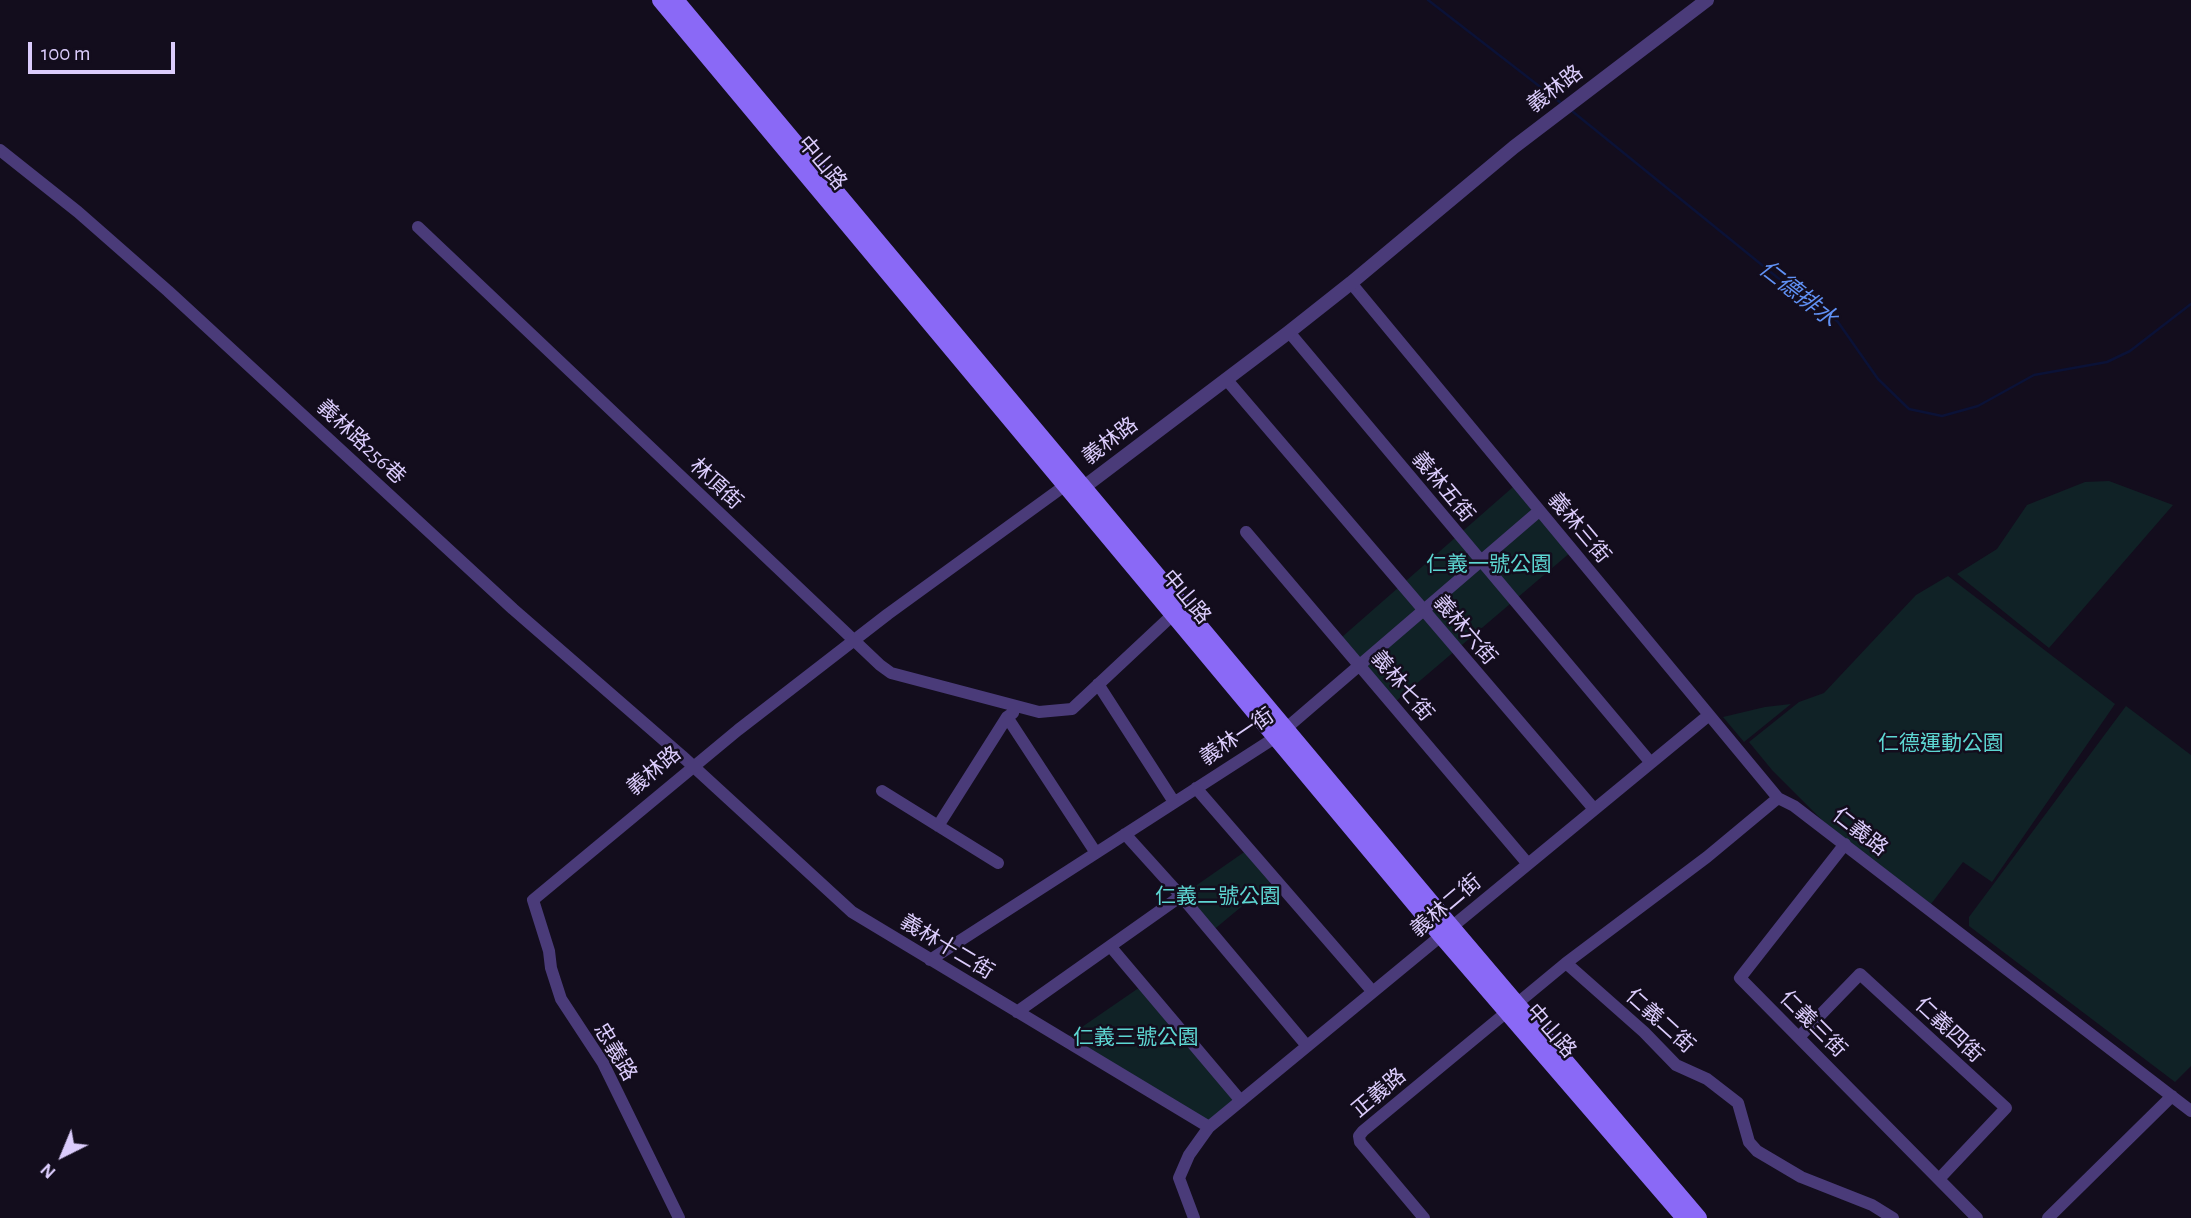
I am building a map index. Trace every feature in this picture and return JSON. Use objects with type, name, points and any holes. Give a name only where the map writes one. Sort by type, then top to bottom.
[{"type":"main road","name":"中山路","points":[[660,0],[943,340],[1178,610],[1684,1218]]},
{"type":"main road","name":"中山路","points":[[676,0],[850,211],[1084,486],[1178,610]]},
{"type":"main road","name":"中山路","points":[[1511,1008],[1699,1218]]},
{"type":"street","name":"義林路","points":[[533,900],[691,766],[1066,484],[1084,486],[1289,332],[1514,147],[1707,0]]},
{"type":"street","name":"義林路256巷","points":[[0,150],[78,212],[168,291],[513,609],[691,766]]},
{"type":"street","name":"林頂街","points":[[418,227],[891,673],[1039,712],[1072,709],[1178,610]]},
{"type":"street","name":"義林三街","points":[[1351,283],[1778,798]]},
{"type":"street","name":"義林五街","points":[[1289,332],[1651,763]]},
{"type":"street","name":"義林六街","points":[[1226,379],[1594,809]]},
{"type":"street","name":"義林一街","points":[[930,960],[1281,733],[1539,511]]},
{"type":"street","name":"義林七街","points":[[1246,532],[1528,864]]},
{"type":"street","points":[[1098,684],[1174,802]]},
{"type":"street","points":[[938,826],[1007,717],[1022,707]]},
{"type":"street","name":"義林二街","points":[[1194,1218],[1179,1178],[1189,1155],[1209,1127],[1709,715]]},
{"type":"street","points":[[1007,717],[1096,853]]},
{"type":"street","name":"義林十二街","points":[[691,766],[852,912],[1209,1127]]},
{"type":"street","points":[[1196,788],[1373,992]]},
{"type":"street","points":[[882,791],[998,863]]},
{"type":"street","points":[[1511,1008],[1707,857],[1778,798]]},
{"type":"street","name":"仁義路","points":[[1778,798],[1794,806],[2191,1111]]},
{"type":"street","points":[[1125,834],[1181,896],[1307,1046]]},
{"type":"street","name":"仁義三街","points":[[1844,844],[1740,978],[1977,1218]]},
{"type":"street","points":[[1017,1012],[1181,896]]},
{"type":"street","name":"忠義路","points":[[533,900],[561,999],[603,1063],[679,1218]]},
{"type":"street","points":[[1110,946],[1241,1101]]},
{"type":"street","name":"仁義二街","points":[[1566,964],[1628,1017],[1676,1065],[1707,1079],[1738,1102],[1749,1142],[1757,1151],[1801,1177],[1872,1205],[1893,1218]]},
{"type":"street","name":"仁義四街","points":[[1799,1037],[1860,974],[2006,1108],[1939,1179]]},
{"type":"street","name":"正義路","points":[[1424,1218],[1360,1142],[1359,1136],[1511,1008]]},
{"type":"street","points":[[2048,1218],[2172,1096]]},
{"type":"green space","points":[[2109,481],[2173,505],[2049,648],[1957,574],[1997,549],[2027,505],[2085,482]]},
{"type":"green space","name":"仁義一號公園","points":[[1513,487],[1571,552],[1395,702],[1342,637]]},
{"type":"green space","name":"仁德運動公園","points":[[1948,576],[2115,704],[1992,882],[1963,862],[1931,904],[1831,829],[1772,770],[1749,742],[1799,702],[1824,693],[1916,595]]},
{"type":"green space","points":[[1791,704],[1744,742],[1723,717],[1765,707]]},
{"type":"green space","points":[[2126,706],[2191,755],[2191,1066],[2175,1082],[1969,926],[1969,917]]},
{"type":"green space","name":"仁義二號公園","points":[[1250,848],[1276,878],[1211,932],[1181,896]]},
{"type":"green space","name":"仁義三號公園","points":[[1143,985],[1241,1101],[1209,1127],[1063,1040]]},
{"type":"waterway","name":"仁德排水","points":[[1428,0],[1561,103]]},
{"type":"waterway","name":"仁德排水","points":[[1572,111],[1778,278],[1818,304],[1838,322],[1878,379],[1909,409],[1942,416],[1978,406],[2034,375],[2107,362],[2130,351],[2191,304]]}]
